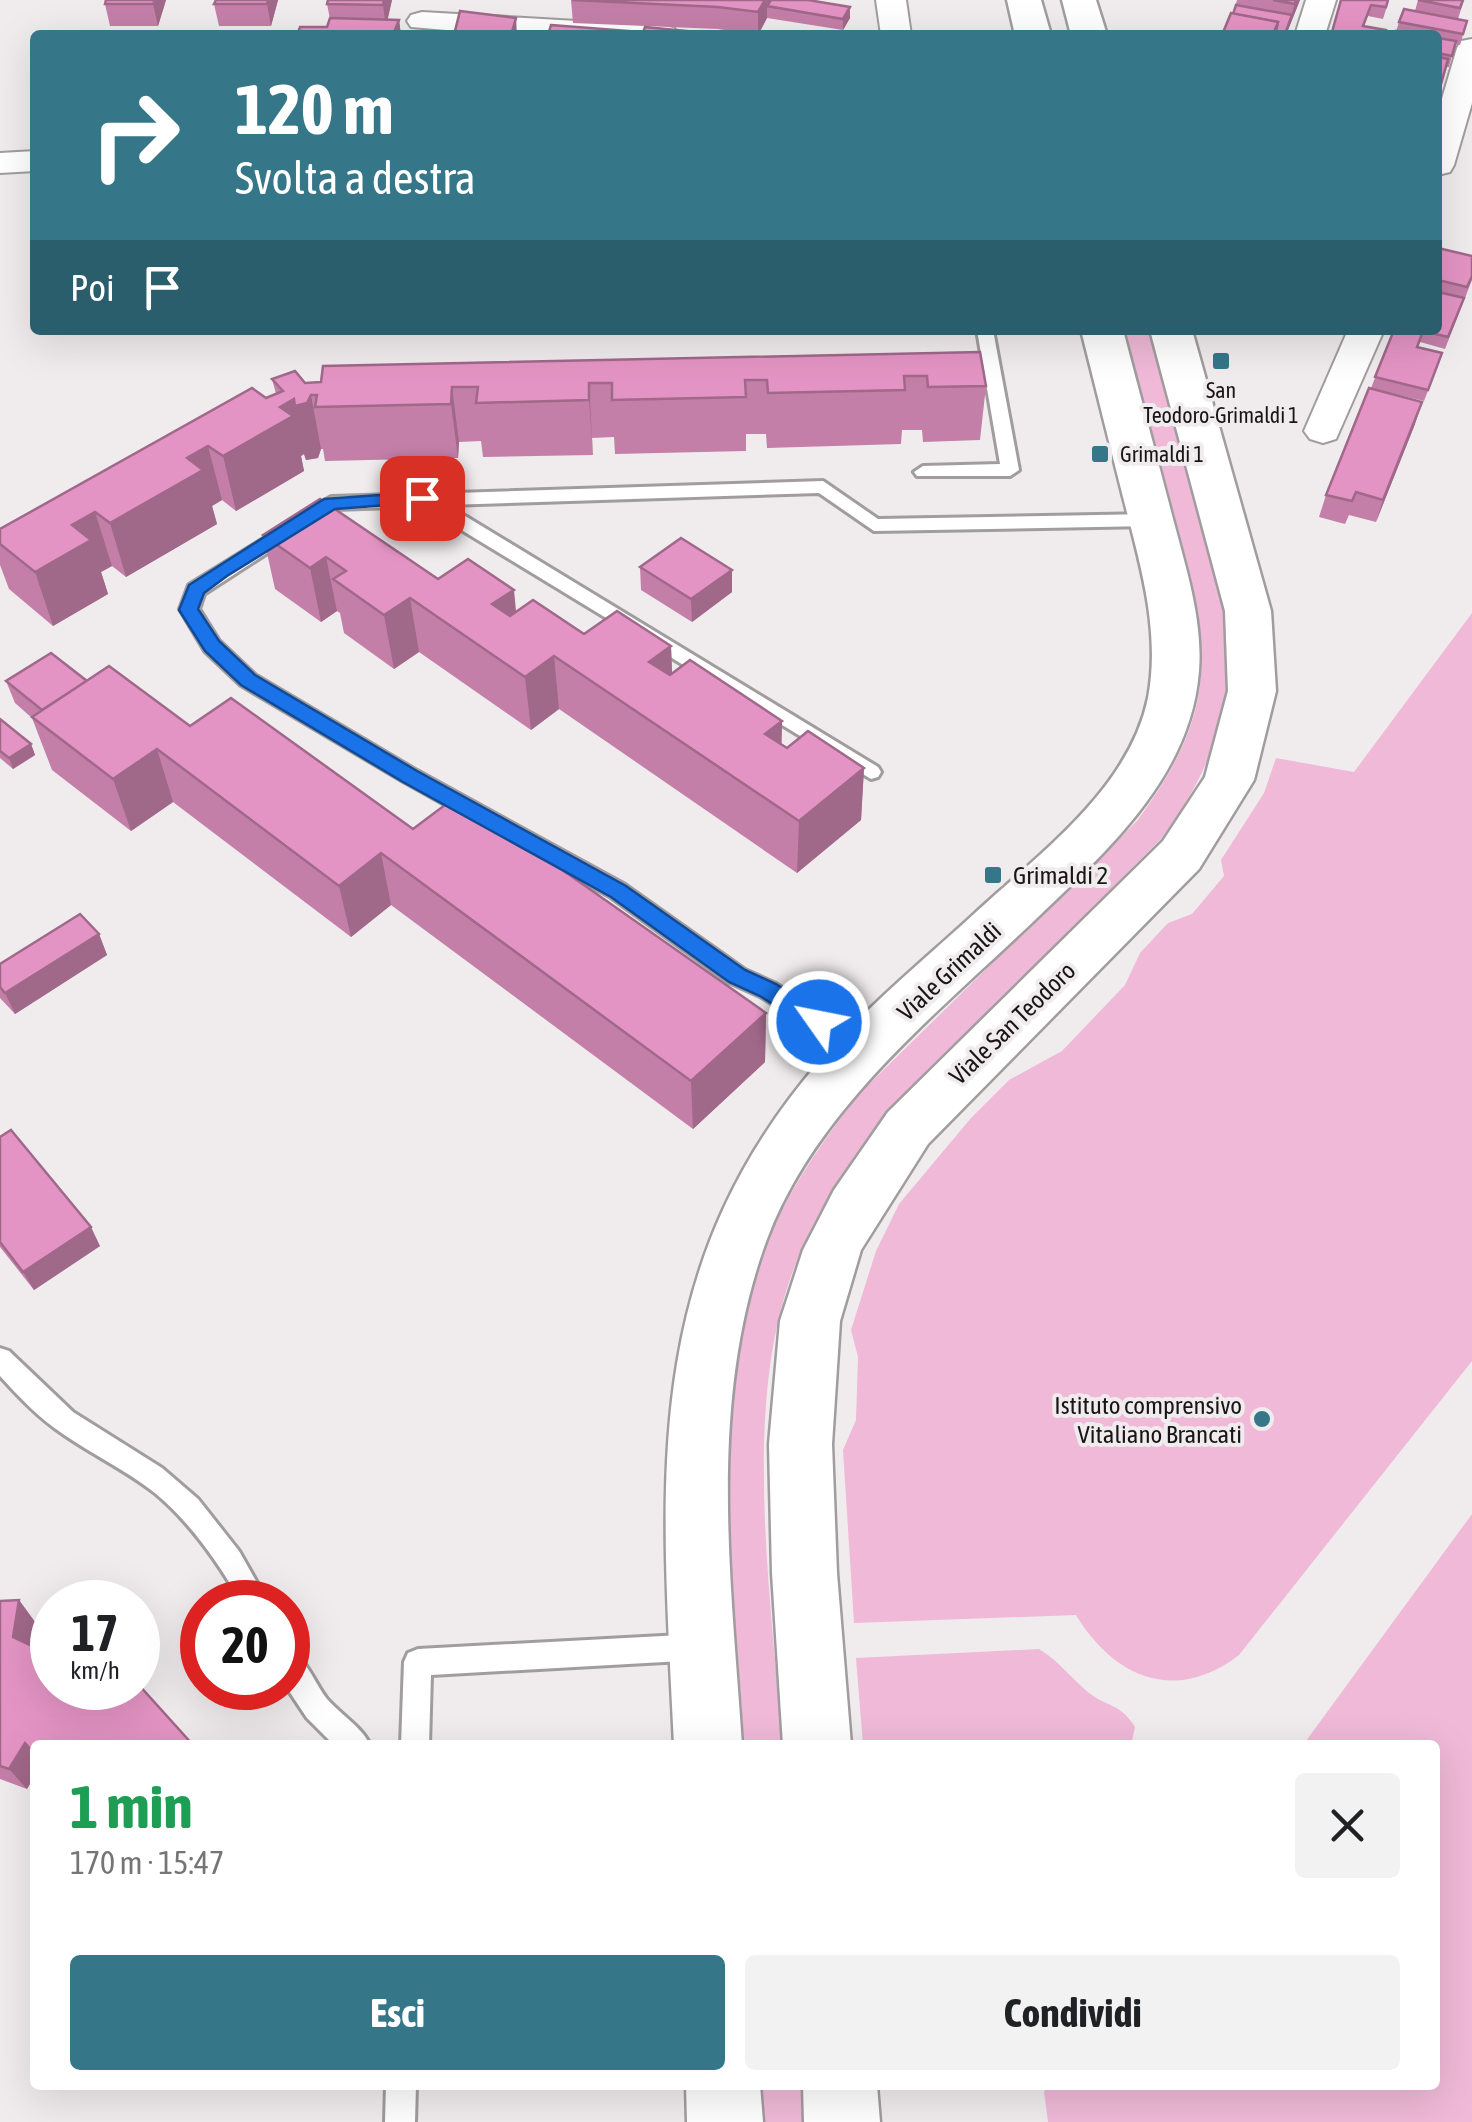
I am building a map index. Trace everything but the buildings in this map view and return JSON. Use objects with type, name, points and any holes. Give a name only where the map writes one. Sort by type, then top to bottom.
[{"type":"main road","points":[[1024,0],[1032,30]]},
{"type":"main road","points":[[1079,0],[1088,30]]},
{"type":"main road","name":"Viale Grimaldi","points":[[708,1740],[695,1454],[702,1374],[722,1281],[736,1240],[766,1181],[804,1121],[864,1051],[1114,811],[1144,771],[1167,720],[1178,634],[1103,335]]},
{"type":"main road","name":"Viale San Teodoro","points":[[817,1740],[798,1473],[805,1357],[816,1295],[838,1238],[873,1175],[908,1128],[1182,856],[1222,792],[1240,743],[1252,691],[1248,612],[1171,335]]},
{"type":"main road","points":[[723,2090],[724,2122]]},
{"type":"main road","points":[[840,2090],[842,2122]]},
{"type":"street","points":[[891,0],[895,30]]},
{"type":"street","points":[[1312,30],[1321,0]]},
{"type":"street","points":[[423,18],[592,30]]},
{"type":"street","points":[[1442,151],[1472,48]]},
{"type":"street","points":[[0,163],[30,161]]},
{"type":"street","points":[[1323,431],[1364,335]]},
{"type":"lane","points":[[924,472],[1010,470],[986,335]]},
{"type":"lane","points":[[864,1051],[768,990],[737,976],[618,892],[248,680],[212,646],[188,610],[196,590],[331,503],[823,487],[874,525],[1152,520]]},
{"type":"lane","points":[[422,498],[872,772]]},
{"type":"lane","points":[[0,1359],[35,1397],[74,1428],[130,1459],[177,1496],[214,1535],[242,1580]]},
{"type":"lane","points":[[415,1740],[418,1662],[703,1646]]},
{"type":"lane","points":[[310,1700],[332,1728],[349,1740]]},
{"type":"lane","points":[[400,2122],[402,2090]]},
{"type":"shaded area","points":[[1125,335],[1149,335],[1222,592],[1229,624],[1230,668],[1222,720],[1191,793],[1162,838],[886,1113],[836,1185],[804,1243],[779,1318],[764,1438],[767,1564],[782,1740],[744,1740],[731,1558],[729,1430],[746,1307],[765,1248],[807,1167],[860,1093],[1137,821],[1165,780],[1196,707],[1201,673],[1196,600]]},
{"type":"shaded area","points":[[1472,613],[1472,1361],[1239,1655],[1215,1670],[1192,1678],[1148,1677],[1109,1655],[1076,1615],[854,1623],[843,1450],[856,1420],[858,1357],[851,1330],[876,1251],[899,1204],[971,1118],[1009,1080],[1062,1051],[1125,985],[1140,953],[1168,923],[1192,914],[1224,876],[1221,860],[1264,793],[1276,758],[1354,772]]},
{"type":"shaded area","points":[[1472,1514],[1472,2122],[1048,2122],[1045,2090],[1440,2090],[1440,1740],[1307,1740]]},
{"type":"shaded area","points":[[1039,1649],[1089,1693],[1124,1714],[1135,1727],[1132,1740],[863,1740],[856,1658]]},
{"type":"shaded area","points":[[762,2090],[804,2090],[806,2122],[764,2122]]},
{"type":"place","name":"San Teodoro-Grimaldi 1","points":[[1221,361]]},
{"type":"place","name":"Grimaldi 1","points":[[1100,454]]},
{"type":"place","name":"Grimaldi 2","points":[[993,875]]},
{"type":"place","name":"Istituto comprensivo Vitaliano Brancati","points":[[1262,1419]]},
{"type":"route","points":[[422,498],[331,503],[220,571],[196,590],[188,610],[212,646],[248,680],[618,892],[737,976],[819,1022]]}]
